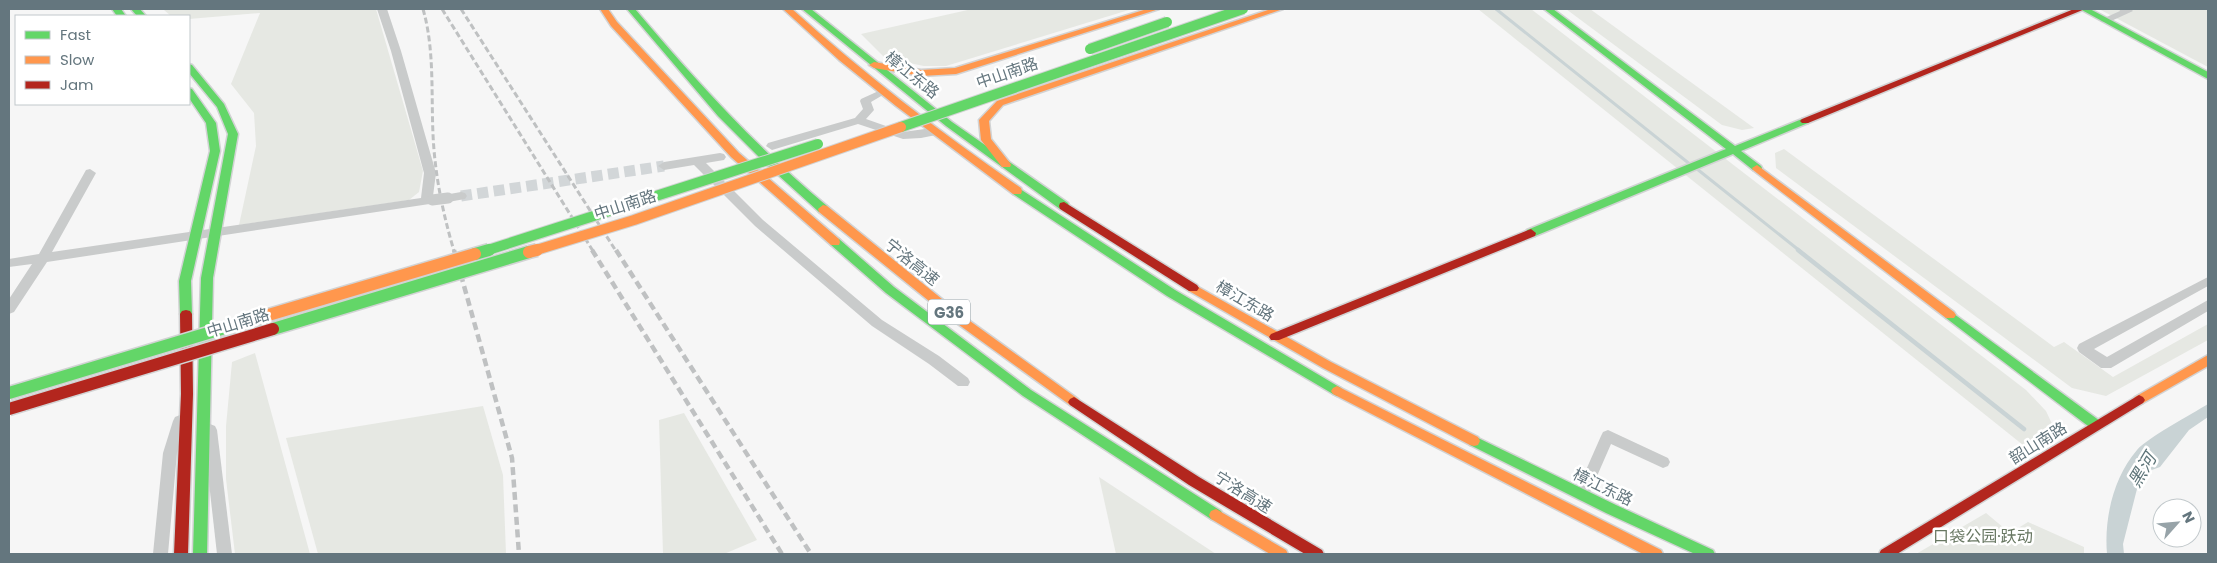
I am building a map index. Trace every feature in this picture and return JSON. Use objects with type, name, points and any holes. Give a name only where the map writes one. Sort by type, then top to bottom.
[{"type":"main road","name":"宁洛高速","points":[[604,9],[614,24],[735,155],[890,290],[1027,393],[1242,532],[1281,554]]},
{"type":"main road","name":"宁洛高速","points":[[631,9],[655,39],[761,155],[916,288],[1037,377],[1237,508],[1316,554]]},
{"type":"main road","name":"樟江东路","points":[[787,9],[932,132],[1102,250],[1267,351],[1391,419],[1656,554]]},
{"type":"main road","name":"樟江东路","points":[[806,9],[905,92],[1010,169],[1175,278],[1275,337],[1385,396],[1582,495],[1708,554]]},
{"type":"main road","points":[[905,92],[970,68],[1155,9]]},
{"type":"main road","name":"中山南路","points":[[9,393],[504,245],[656,197],[881,123],[1208,9]]},
{"type":"main road","name":"中山南路","points":[[9,408],[634,220],[1243,9]]},
{"type":"main road","points":[[1010,169],[986,140],[984,120],[1000,103],[1279,9]]},
{"type":"main road","points":[[1548,9],[1736,150],[1917,292],[2096,425]]},
{"type":"main road","points":[[1275,337],[2083,9],[2208,76]]},
{"type":"main road","points":[[874,65],[928,75],[942,75],[970,68]]},
{"type":"main road","points":[[190,68],[216,96],[228,116],[234,134],[207,278],[206,390],[200,499],[200,554]]},
{"type":"main road","points":[[181,554],[187,394],[185,281],[215,151],[211,123],[190,92]]},
{"type":"main road","name":"韶山南路","points":[[1886,554],[2096,425],[2208,360]]},
{"type":"street","points":[[382,9],[430,173],[429,200]]},
{"type":"street","points":[[2105,20],[2128,11],[2124,9]]},
{"type":"street","points":[[772,146],[859,120],[869,110],[865,101],[883,92]]},
{"type":"street","points":[[859,120],[904,137],[915,138],[932,132]]},
{"type":"street","points":[[664,166],[720,157]]},
{"type":"street","points":[[697,161],[759,223],[877,323],[934,360],[963,382]]},
{"type":"street","points":[[9,309],[42,259],[90,173]]},
{"type":"street","points":[[9,263],[454,197]]},
{"type":"street","points":[[2208,281],[2084,348],[2106,364],[2208,305]]},
{"type":"street","points":[[206,390],[225,554]]},
{"type":"street","points":[[160,554],[170,453],[187,394]]},
{"type":"street","points":[[1582,495],[1608,436],[1663,462]]},
{"type":"green space","points":[[376,9],[423,171],[419,192],[409,200],[239,225],[256,146],[254,113],[231,84],[260,13],[190,19],[190,15],[170,15],[164,10]]},
{"type":"green space","points":[[972,9],[1132,9],[946,66],[924,66],[885,58],[861,34]]},
{"type":"green space","points":[[1478,9],[1531,9],[2026,390],[2046,411],[2053,426],[2023,445]]},
{"type":"green space","points":[[1566,9],[1590,9],[1754,128],[1742,130],[1722,125]]},
{"type":"green space","points":[[2099,9],[2208,9],[2208,67]]},
{"type":"green space","points":[[1784,149],[2054,347],[2064,342],[2113,377],[2208,324],[2208,340],[2106,396],[2072,388],[1776,168],[1775,153]]},
{"type":"green space","points":[[255,353],[310,554],[235,554],[226,479],[226,426],[232,362]]},
{"type":"green space","points":[[483,406],[503,475],[506,554],[318,554],[286,438]]},
{"type":"green space","points":[[684,413],[757,540],[724,554],[663,554],[659,420]]},
{"type":"green space","points":[[1099,477],[1216,554],[1116,554]]},
{"type":"green space","name":"口袋公园·跃动","points":[[1986,513],[2010,533],[2028,522],[2084,547],[2084,554],[1916,554]]},
{"type":"water","name":"黑河","points":[[2208,404],[2208,417],[2189,430],[2160,467],[2149,471],[2138,485],[2123,544],[2124,554],[2107,554],[2107,527],[2112,499],[2116,486],[2129,461],[2137,450],[2150,439]]},
{"type":"waterway","points":[[1496,9],[1691,165]]},
{"type":"waterway","points":[[1697,169],[1800,251]]},
{"type":"waterway","points":[[1798,250],[2024,429]]},
{"type":"tunnel","points":[[461,196],[664,166]]},
{"type":"railway","points":[[423,9],[430,43],[435,163],[441,201],[454,251]]},
{"type":"railway","points":[[442,9],[593,251]]},
{"type":"railway","points":[[461,9],[616,251]]},
{"type":"railway","points":[[454,250],[512,458],[519,554]]},
{"type":"railway","points":[[592,250],[782,554]]},
{"type":"railway","points":[[616,250],[811,554]]},
{"type":"traffic: fast","points":[[116,9],[121,15]]},
{"type":"traffic: fast","points":[[135,9],[141,15]]},
{"type":"traffic: fast","points":[[631,9],[722,114],[770,163],[823,209]]},
{"type":"traffic: fast","points":[[806,9],[949,124],[1064,206]]},
{"type":"traffic: fast","points":[[901,127],[1243,9]]},
{"type":"traffic: fast","points":[[1548,9],[1757,168]]},
{"type":"traffic: fast","points":[[2084,9],[2208,76]]},
{"type":"traffic: fast","points":[[1090,49],[1167,22]]},
{"type":"traffic: fast","points":[[190,68],[221,106],[233,134],[207,278],[200,554]]},
{"type":"traffic: fast","points":[[186,314],[185,281],[215,151],[211,123],[190,92]]},
{"type":"traffic: fast","points":[[1531,233],[1805,121]]},
{"type":"traffic: fast","points":[[475,254],[818,144]]},
{"type":"traffic: fast","points":[[1017,191],[1171,293],[1337,391]]},
{"type":"traffic: fast","points":[[835,242],[890,290],[1027,393],[1216,515]]},
{"type":"traffic: fast","points":[[273,329],[529,252]]},
{"type":"traffic: fast","points":[[1950,315],[2096,425]]},
{"type":"traffic: fast","points":[[9,393],[248,321]]},
{"type":"traffic: fast","points":[[1474,441],[1611,509],[1708,554]]},
{"type":"traffic: slow","points":[[604,9],[614,24],[735,155],[835,242]]},
{"type":"traffic: slow","points":[[787,9],[842,58],[899,104],[1017,191]]},
{"type":"traffic: slow","points":[[874,65],[921,73],[956,71],[1155,9]]},
{"type":"traffic: slow","points":[[1006,165],[986,140],[984,120],[1000,103],[1279,9]]},
{"type":"traffic: slow","points":[[529,252],[634,220],[901,127]]},
{"type":"traffic: slow","points":[[1757,168],[1950,315]]},
{"type":"traffic: slow","points":[[823,209],[959,319],[1074,402]]},
{"type":"traffic: slow","points":[[248,321],[475,254]]},
{"type":"traffic: slow","points":[[1193,288],[1327,365],[1474,441]]},
{"type":"traffic: slow","points":[[2139,400],[2208,360]]},
{"type":"traffic: slow","points":[[1337,391],[1656,554]]},
{"type":"traffic: slow","points":[[1216,515],[1281,554]]},
{"type":"traffic: jam","points":[[1805,121],[2081,9]]},
{"type":"traffic: jam","points":[[1064,206],[1193,288]]},
{"type":"traffic: jam","points":[[1275,337],[1531,233]]},
{"type":"traffic: jam","points":[[181,554],[187,394],[186,314]]},
{"type":"traffic: jam","points":[[9,409],[273,329]]},
{"type":"traffic: jam","points":[[1886,554],[2139,400]]},
{"type":"traffic: jam","points":[[1074,402],[1194,481],[1317,554]]}]
